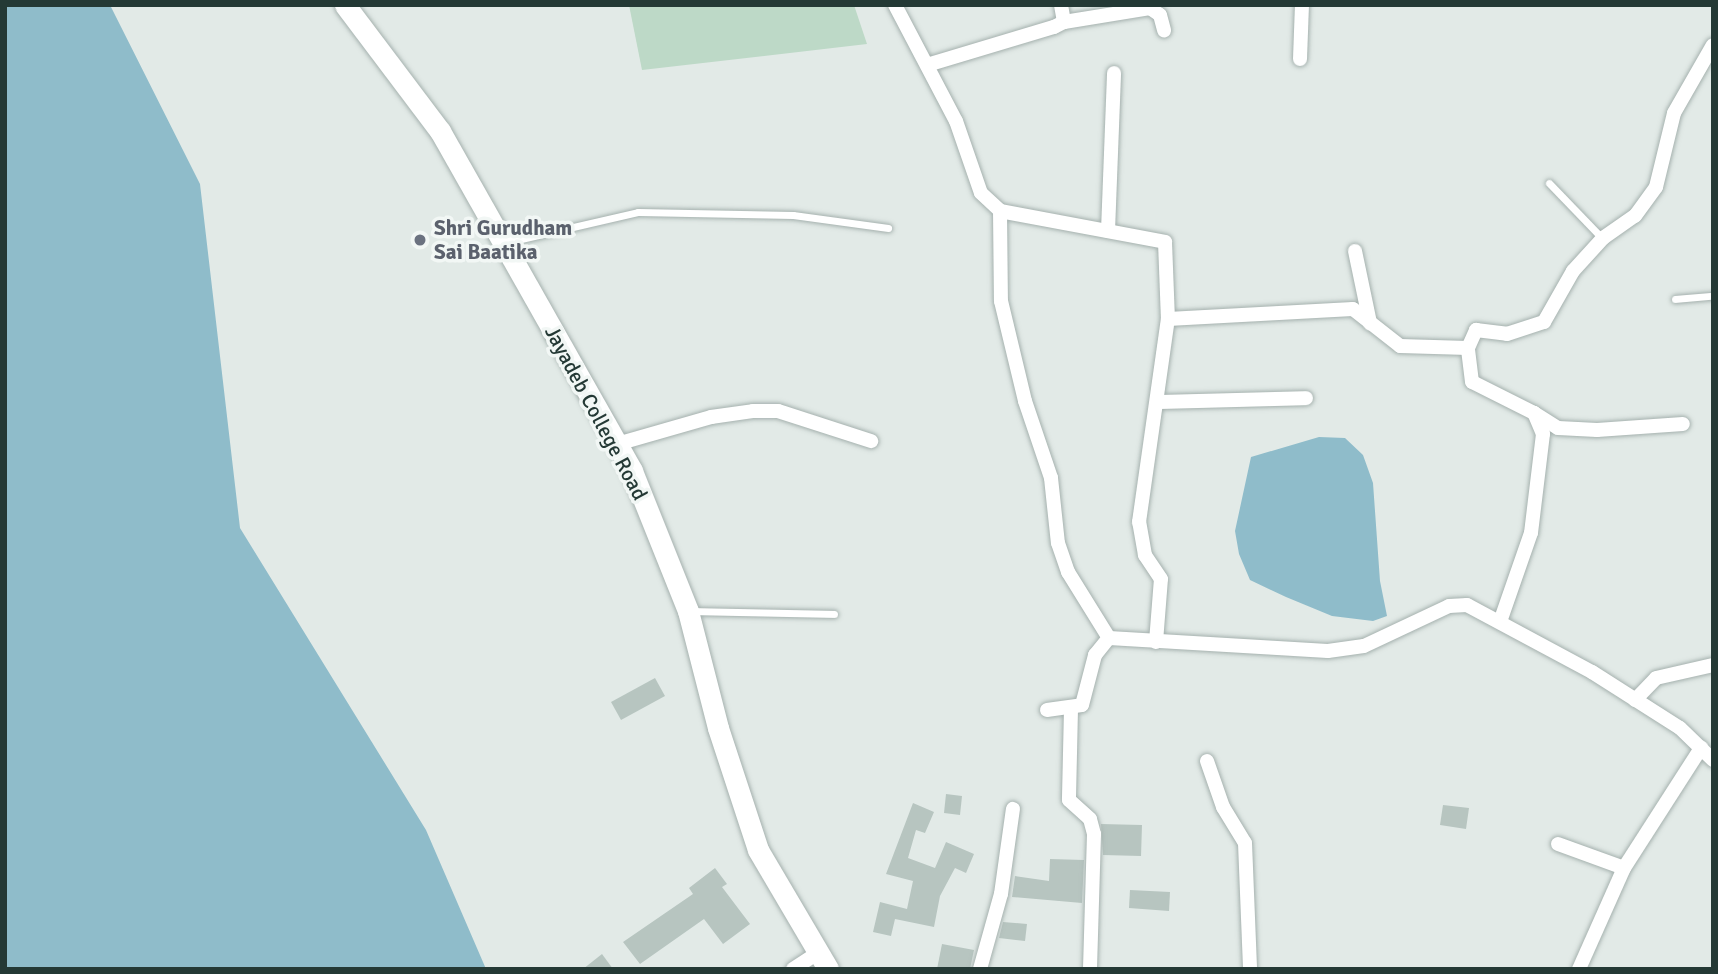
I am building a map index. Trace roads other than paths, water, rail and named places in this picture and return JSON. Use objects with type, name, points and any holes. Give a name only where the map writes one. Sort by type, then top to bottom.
[{"type":"street","name":"Jayadeb College Road","points":[[345,5],[440,131],[632,471],[688,611],[718,728],[758,849],[823,961]]},
{"type":"street","points":[[895,5],[956,121],[981,193],[1000,211],[1165,242],[1168,319],[1139,537],[1161,579],[1156,642]]},
{"type":"street","points":[[1060,5],[1064,22]]},
{"type":"street","points":[[1300,59],[1302,5]]},
{"type":"street","points":[[927,65],[1064,22],[1150,8],[1160,15],[1164,30]]},
{"type":"street","points":[[1683,424],[1597,430],[1558,428],[1472,382],[1468,348],[1476,330],[1507,334],[1544,322],[1573,271],[1603,238],[1635,216],[1656,187],[1674,113],[1713,45]]},
{"type":"street","points":[[1108,231],[1114,73]]},
{"type":"street","points":[[1000,211],[1001,301],[1025,401],[1051,478],[1058,543],[1068,572],[1109,638]]},
{"type":"street","points":[[1355,251],[1370,323]]},
{"type":"street","points":[[1168,319],[1353,309],[1400,346],[1468,348]]},
{"type":"street","points":[[1157,402],[1306,398]]},
{"type":"street","points":[[617,444],[711,417],[753,411],[778,411],[871,441]]},
{"type":"street","points":[[1501,619],[1531,533],[1543,434],[1534,413]]},
{"type":"street","points":[[1109,638],[1328,651],[1364,646],[1449,606],[1467,605],[1501,619],[1545,650],[1635,699],[1713,760]]},
{"type":"street","points":[[1047,710],[1071,709],[1086,698],[1095,655],[1109,638]]},
{"type":"street","points":[[1635,699],[1656,678],[1713,665]]},
{"type":"street","points":[[1071,709],[1069,800],[1090,819],[1094,834],[1090,969]]},
{"type":"street","points":[[1579,969],[1624,868],[1701,748]]},
{"type":"street","points":[[1207,761],[1223,807],[1245,843],[1250,969]]},
{"type":"street","points":[[980,969],[1001,894],[1013,809]]},
{"type":"street","points":[[1558,844],[1624,868]]},
{"type":"street","points":[[793,969],[823,961]]},
{"type":"lane","points":[[1549,183],[1603,238]]},
{"type":"lane","points":[[503,243],[638,212],[793,215],[888,228]]},
{"type":"lane","points":[[1675,299],[1713,296]]},
{"type":"lane","points":[[688,611],[834,614]]},
{"type":"water","points":[[5,5],[110,5],[200,184],[240,528],[426,830],[486,969],[5,969]]},
{"type":"water","points":[[1319,437],[1345,438],[1363,455],[1373,483],[1380,581],[1387,616],[1373,621],[1332,616],[1250,580],[1239,554],[1235,531],[1251,457]]},
{"type":"place","name":"Shri Gurudham Sai Baatika","points":[[420,240]]}]
